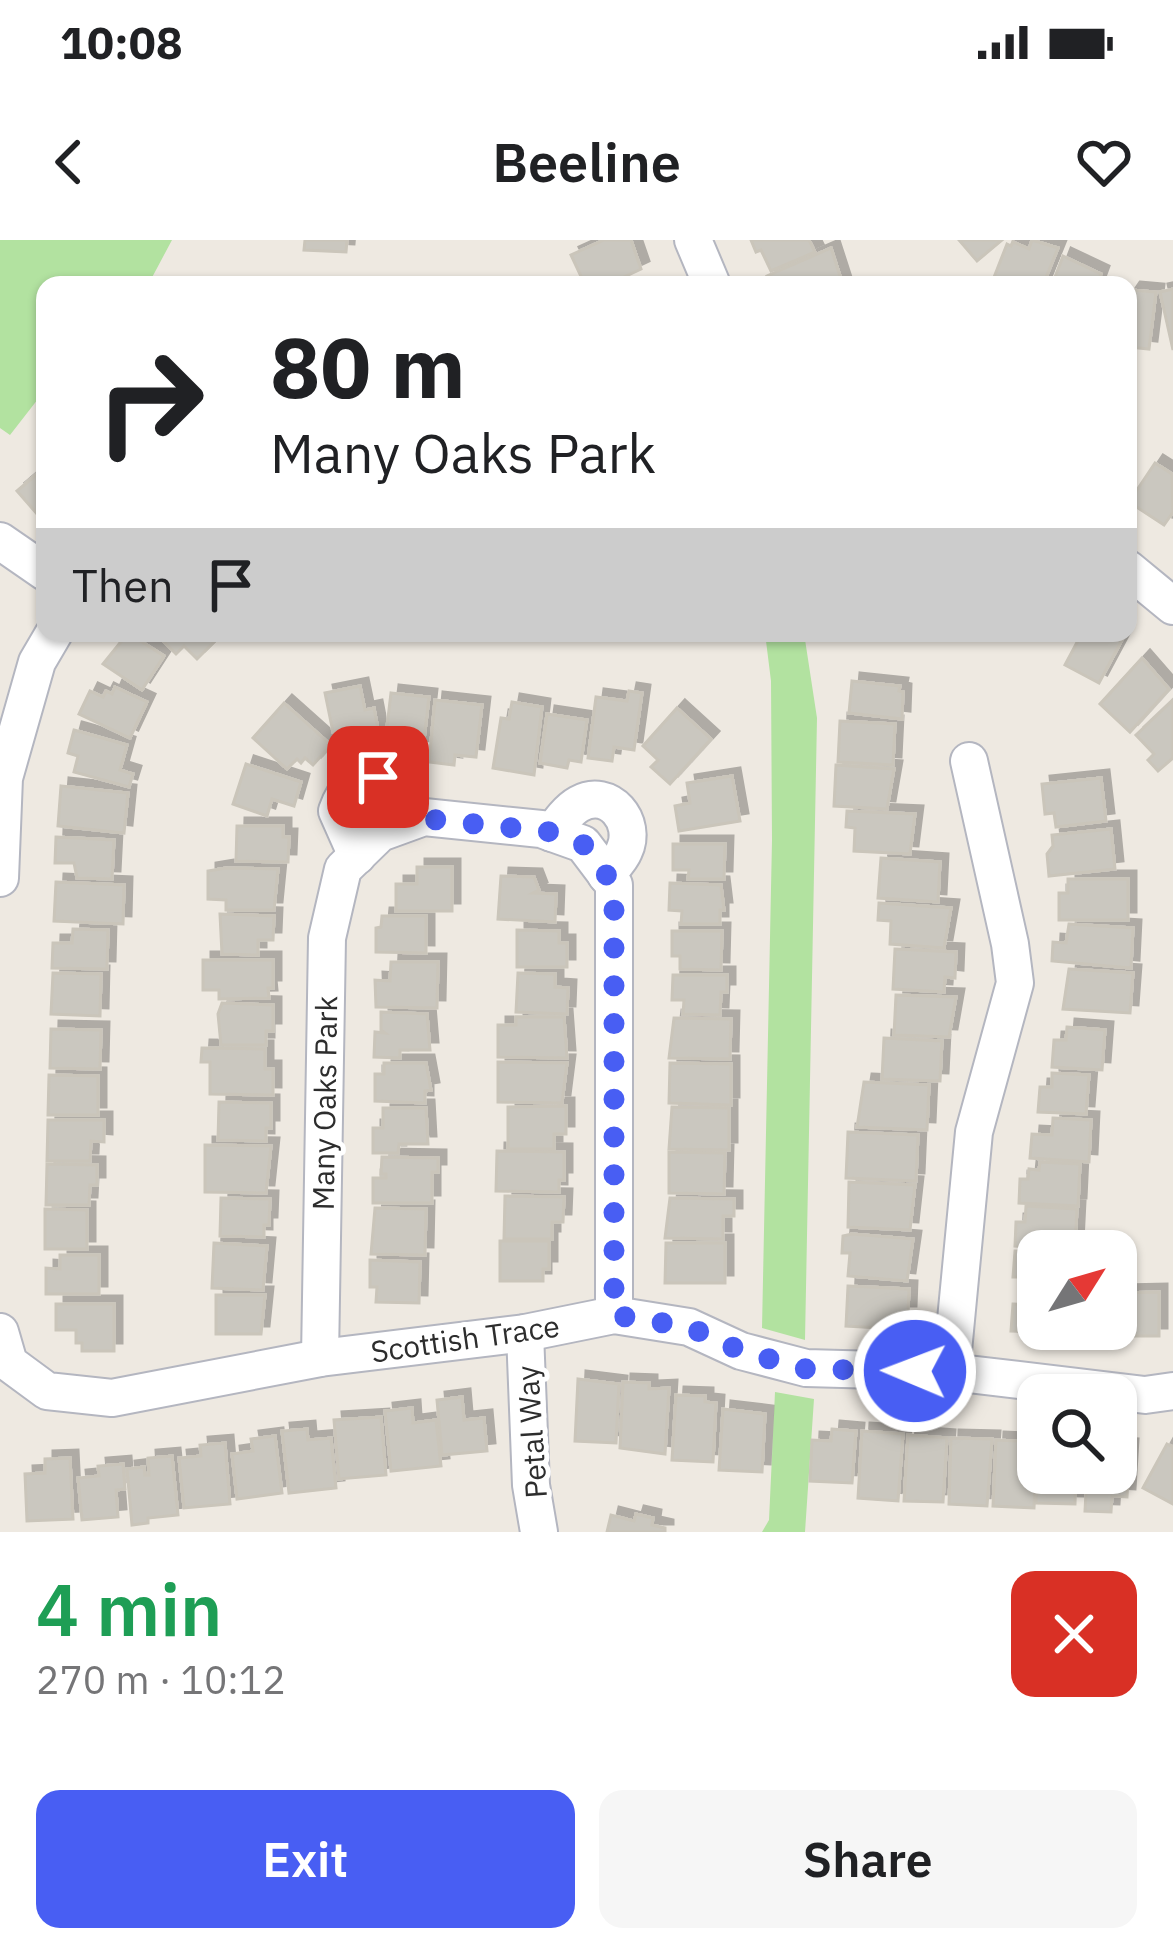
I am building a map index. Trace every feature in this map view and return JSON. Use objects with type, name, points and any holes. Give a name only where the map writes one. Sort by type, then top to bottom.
[{"type":"street","points":[[693,240],[708,276]]},
{"type":"street","points":[[0,541],[36,566]]},
{"type":"street","points":[[1137,576],[1173,606]]},
{"type":"street","points":[[0,878],[4,778],[37,662],[49,642]]},
{"type":"street","points":[[951,1372],[974,1132],[1015,982],[969,761]]},
{"type":"street","points":[[419,818],[399,791],[378,777],[359,780],[344,791],[338,812],[357,856],[380,833],[419,818],[552,832],[583,844],[614,885],[614,1315]]},
{"type":"street","points":[[552,832],[579,804],[595,799],[610,803],[623,814],[628,830],[625,850],[606,874]]},
{"type":"street","name":"Many Oaks Park","points":[[320,1358],[326,938],[343,869],[357,856]]},
{"type":"street","name":"Scottish Trace","points":[[3,1354],[47,1390],[112,1398],[320,1358],[525,1333],[614,1315],[689,1327],[741,1351],[806,1369],[951,1372],[1144,1395],[1173,1391]]},
{"type":"street","name":"Petal Way","points":[[525,1333],[531,1485],[539,1532]]},
{"type":"green space","points":[[0,240],[172,240],[153,276],[36,276],[36,402],[10,435],[0,428]]},
{"type":"green space","points":[[766,642],[805,642],[817,718],[805,1340],[762,1328],[771,681]]},
{"type":"green space","points":[[775,1392],[814,1399],[805,1532],[762,1532],[769,1520]]},
{"type":"building","points":[[305,240],[347,240],[346,252],[304,250]]},
{"type":"building","points":[[604,240],[631,240],[641,269],[626,276],[581,276],[571,255]]},
{"type":"building","points":[[751,240],[809,240],[815,252],[771,271]]},
{"type":"building","points":[[959,240],[1002,240],[977,261]]},
{"type":"building","points":[[1032,240],[1058,248],[1047,276],[995,276],[1007,244],[1029,249]]},
{"type":"building","points":[[831,248],[840,276],[767,276]]},
{"type":"building","points":[[1063,256],[1101,274],[1100,276],[1055,276]]},
{"type":"building","points":[[1173,289],[1173,350],[1160,292]]},
{"type":"building","points":[[1137,290],[1156,292],[1149,349],[1137,348]]},
{"type":"building","points":[[1155,463],[1172,474],[1173,512],[1164,525],[1137,507],[1137,490]]},
{"type":"building","points":[[36,475],[36,513],[17,491]]},
{"type":"building","points":[[121,642],[142,642],[164,656],[142,690],[103,664]]},
{"type":"building","points":[[164,642],[214,642],[197,659],[184,646],[176,654]]},
{"type":"building","points":[[1077,642],[1121,642],[1099,683],[1065,665]]},
{"type":"building","points":[[1142,658],[1169,689],[1130,732],[1100,704]]},
{"type":"building","points":[[852,681],[900,686],[902,719],[849,713]]},
{"type":"building","points":[[360,686],[365,710],[374,708],[379,734],[355,739],[347,729],[333,732],[325,693]]},
{"type":"building","points":[[115,687],[147,702],[130,738],[79,714],[90,691],[103,697]]},
{"type":"building","points":[[629,691],[642,693],[634,750],[614,747],[612,761],[588,758],[596,697],[627,701]]},
{"type":"building","points":[[391,693],[429,697],[423,749],[398,746],[399,741],[386,735]]},
{"type":"building","points":[[435,700],[482,705],[476,757],[455,755],[454,765],[429,762]]},
{"type":"building","points":[[1173,700],[1173,758],[1158,771],[1148,760],[1154,754],[1136,735]]},
{"type":"building","points":[[512,702],[542,707],[534,775],[493,768],[501,718],[509,719]]},
{"type":"building","points":[[284,703],[331,745],[313,765],[305,758],[301,763],[297,759],[287,769],[253,738]]},
{"type":"building","points":[[677,708],[711,739],[670,784],[651,767],[658,760],[643,746]]},
{"type":"building","points":[[547,714],[587,720],[581,762],[569,760],[567,768],[540,763]]},
{"type":"building","points":[[840,721],[895,724],[893,765],[838,762]]},
{"type":"building","points":[[74,730],[127,745],[120,770],[133,774],[129,787],[74,772],[78,756],[68,753]]},
{"type":"building","points":[[246,764],[301,782],[294,806],[272,799],[267,816],[233,804]]},
{"type":"building","points":[[836,765],[894,769],[887,809],[834,806]]},
{"type":"building","points":[[732,776],[740,821],[679,831],[675,806],[690,803],[687,783]]},
{"type":"building","points":[[1101,778],[1106,821],[1056,827],[1054,813],[1045,814],[1042,784]]},
{"type":"building","points":[[61,786],[128,793],[124,833],[58,826]]},
{"type":"building","points":[[847,811],[915,814],[910,854],[854,851],[855,828],[846,827]]},
{"type":"building","points":[[237,826],[283,826],[283,837],[289,837],[288,862],[236,861]]},
{"type":"building","points":[[1111,829],[1115,869],[1049,876],[1047,854],[1053,846],[1052,835]]},
{"type":"building","points":[[56,837],[114,840],[112,879],[77,878],[74,863],[55,863]]},
{"type":"building","points":[[673,844],[725,844],[724,879],[688,879],[689,870],[673,870]]},
{"type":"building","points":[[881,858],[940,862],[938,902],[878,898]]},
{"type":"building","points":[[417,867],[452,867],[452,911],[396,911],[396,884],[417,884]]},
{"type":"building","points":[[278,869],[274,910],[226,910],[226,900],[208,899],[208,871]]},
{"type":"building","points":[[501,876],[534,877],[539,890],[533,893],[556,894],[555,922],[498,919]]},
{"type":"building","points":[[1068,879],[1128,879],[1128,920],[1059,920],[1059,893],[1068,893]]},
{"type":"building","points":[[56,882],[124,885],[123,924],[54,921]]},
{"type":"building","points":[[670,883],[721,885],[724,910],[720,910],[720,924],[681,924],[682,911],[669,910]]},
{"type":"building","points":[[879,903],[951,908],[944,948],[890,944],[891,921],[878,920]]},
{"type":"building","points":[[220,914],[274,916],[273,940],[258,940],[258,955],[222,954]]},
{"type":"building","points":[[382,916],[426,916],[426,953],[376,952],[376,928],[381,927]]},
{"type":"building","points":[[1069,924],[1133,928],[1131,968],[1052,961],[1053,942],[1066,943]]},
{"type":"building","points":[[73,929],[108,930],[107,969],[52,968],[53,943],[72,943]]},
{"type":"building","points":[[517,930],[559,931],[559,943],[567,943],[567,967],[517,967]]},
{"type":"building","points":[[672,931],[722,931],[721,970],[680,969],[680,956],[672,956]]},
{"type":"building","points":[[895,949],[956,952],[955,978],[945,977],[944,992],[893,989]]},
{"type":"building","points":[[203,960],[273,960],[269,998],[219,999],[219,990],[203,990]]},
{"type":"building","points":[[391,962],[438,962],[437,1008],[376,1007],[375,980],[390,981]]},
{"type":"building","points":[[1069,969],[1133,973],[1130,1013],[1063,1009]]},
{"type":"building","points":[[53,973],[101,974],[100,1016],[51,1014]]},
{"type":"building","points":[[518,973],[555,974],[555,987],[568,988],[567,1014],[516,1012]]},
{"type":"building","points":[[673,975],[727,975],[720,1015],[683,1014],[684,1000],[672,1000]]},
{"type":"building","points":[[896,995],[956,997],[949,1037],[894,1035]]},
{"type":"building","points":[[222,1003],[273,1005],[273,1031],[266,1031],[266,1045],[221,1045],[218,1014]]},
{"type":"building","points":[[381,1012],[427,1014],[430,1050],[400,1050],[400,1058],[374,1057],[375,1032],[385,1033]]},
{"type":"building","points":[[516,1017],[564,1017],[567,1058],[498,1057],[498,1025],[516,1025]]},
{"type":"building","points":[[674,1018],[731,1019],[730,1059],[669,1058]]},
{"type":"building","points":[[1067,1027],[1105,1030],[1102,1070],[1052,1067],[1054,1040],[1066,1040]]},
{"type":"building","points":[[51,1029],[101,1030],[100,1069],[50,1068]]},
{"type":"building","points":[[884,1038],[942,1041],[940,1081],[882,1079]]},
{"type":"building","points":[[202,1048],[265,1049],[265,1069],[273,1069],[273,1095],[210,1094],[210,1062],[201,1062]]},
{"type":"building","points":[[498,1062],[567,1063],[562,1103],[498,1102]]},
{"type":"building","points":[[384,1063],[426,1063],[431,1090],[425,1091],[425,1103],[375,1101],[375,1074],[384,1074]]},
{"type":"building","points":[[670,1063],[731,1064],[731,1105],[669,1103]]},
{"type":"building","points":[[1052,1073],[1089,1075],[1086,1114],[1038,1112],[1040,1087],[1052,1087]]},
{"type":"building","points":[[49,1075],[98,1076],[98,1115],[48,1115]]},
{"type":"building","points":[[864,1082],[929,1085],[927,1130],[857,1127]]},
{"type":"building","points":[[219,1102],[271,1103],[266,1141],[218,1140]]},
{"type":"building","points":[[566,1106],[566,1134],[554,1134],[554,1149],[508,1149],[508,1107]]},
{"type":"building","points":[[672,1107],[729,1108],[729,1150],[669,1149]]},
{"type":"building","points":[[383,1108],[426,1108],[428,1144],[399,1144],[398,1153],[373,1153],[373,1128],[383,1128]]},
{"type":"building","points":[[1053,1118],[1091,1120],[1089,1162],[1030,1158],[1032,1134],[1052,1135]]},
{"type":"building","points":[[48,1120],[104,1120],[104,1142],[91,1141],[90,1161],[47,1161]]},
{"type":"building","points":[[848,1132],[918,1135],[916,1181],[846,1178]]},
{"type":"building","points":[[205,1145],[271,1146],[266,1193],[205,1192]]},
{"type":"building","points":[[497,1151],[564,1152],[559,1192],[496,1191]]},
{"type":"building","points":[[669,1152],[725,1153],[724,1194],[669,1193]]},
{"type":"building","points":[[382,1157],[438,1158],[438,1172],[432,1172],[432,1203],[373,1203],[373,1178],[386,1178],[381,1174]]},
{"type":"building","points":[[1040,1162],[1080,1164],[1078,1206],[1019,1203],[1020,1179],[1028,1179],[1029,1169],[1039,1170]]},
{"type":"building","points":[[47,1164],[97,1165],[97,1185],[90,1185],[89,1205],[46,1205]]},
{"type":"building","points":[[849,1182],[915,1185],[910,1230],[848,1227]]},
{"type":"building","points":[[505,1196],[564,1197],[563,1222],[552,1222],[552,1239],[504,1239]]},
{"type":"building","points":[[221,1198],[270,1199],[264,1237],[220,1236]]},
{"type":"building","points":[[670,1198],[734,1199],[734,1216],[723,1216],[723,1239],[665,1238]]},
{"type":"building","points":[[1026,1206],[1077,1209],[1076,1230],[1017,1230],[1015,1246],[1016,1222],[1025,1222]]},
{"type":"building","points":[[375,1208],[426,1209],[425,1255],[371,1254]]},
{"type":"building","points":[[45,1209],[87,1210],[87,1249],[45,1249]]},
{"type":"building","points":[[843,1236],[913,1239],[907,1281],[848,1276],[850,1253],[842,1253]]},
{"type":"building","points":[[500,1241],[549,1241],[549,1269],[543,1269],[543,1281],[500,1281]]},
{"type":"building","points":[[214,1243],[267,1246],[263,1290],[212,1288]]},
{"type":"building","points":[[666,1243],[725,1243],[725,1283],[665,1283]]},
{"type":"building","points":[[60,1255],[99,1255],[99,1294],[46,1294],[46,1268],[60,1269]]},
{"type":"building","points":[[370,1260],[420,1262],[419,1303],[376,1302],[377,1287],[370,1287]]},
{"type":"building","points":[[848,1286],[909,1289],[908,1314],[898,1314],[897,1329],[846,1326]]},
{"type":"building","points":[[1159,1292],[1159,1336],[1137,1336],[1137,1293]]},
{"type":"building","points":[[216,1295],[265,1295],[261,1334],[216,1334]]},
{"type":"building","points":[[56,1304],[114,1304],[114,1351],[82,1351],[76,1330],[56,1330]]},
{"type":"building","points":[[1013,1304],[1017,1304],[1017,1331],[1011,1331]]},
{"type":"building","points":[[578,1379],[619,1384],[616,1443],[575,1441]]},
{"type":"building","points":[[623,1382],[669,1388],[665,1454],[620,1448]]},
{"type":"building","points":[[676,1395],[705,1396],[705,1402],[716,1403],[713,1462],[672,1460]]},
{"type":"building","points":[[462,1397],[464,1420],[484,1418],[487,1451],[442,1455],[437,1400]]},
{"type":"building","points":[[412,1408],[413,1423],[436,1420],[441,1466],[391,1471],[385,1411]]},
{"type":"building","points":[[723,1409],[765,1414],[762,1472],[719,1470]]},
{"type":"building","points":[[381,1417],[386,1475],[339,1479],[334,1420]]},
{"type":"building","points":[[307,1429],[308,1440],[331,1438],[336,1488],[289,1493],[282,1431]]},
{"type":"building","points":[[832,1429],[856,1431],[852,1483],[810,1481],[812,1440],[831,1441]]},
{"type":"building","points":[[862,1431],[903,1434],[898,1501],[858,1498]]},
{"type":"building","points":[[908,1435],[947,1438],[943,1502],[904,1501]]},
{"type":"building","points":[[275,1436],[282,1493],[237,1499],[232,1454],[253,1451],[251,1439]]},
{"type":"building","points":[[951,1438],[992,1439],[987,1506],[949,1504]]},
{"type":"building","points":[[996,1440],[1017,1441],[1017,1494],[1035,1494],[1034,1508],[993,1506]]},
{"type":"building","points":[[225,1443],[230,1504],[184,1508],[179,1458],[201,1456],[200,1445]]},
{"type":"building","points":[[1167,1444],[1173,1447],[1173,1504],[1143,1488]]},
{"type":"building","points":[[172,1456],[178,1515],[132,1525],[127,1469],[144,1467],[149,1475],[148,1458]]},
{"type":"building","points":[[70,1458],[73,1519],[27,1521],[25,1474],[45,1473],[45,1459]]},
{"type":"building","points":[[123,1464],[125,1489],[116,1490],[118,1517],[82,1520],[78,1478],[99,1476],[98,1466]]},
{"type":"building","points":[[1036,1494],[1075,1494],[1075,1504],[1036,1503]]},
{"type":"building","points":[[1086,1494],[1127,1494],[1112,1496],[1111,1512],[1085,1511]]},
{"type":"building","points":[[636,1514],[653,1518],[652,1525],[665,1532],[607,1532],[611,1515],[634,1521]]},
{"type":"route","points":[[378,777],[399,791],[419,818],[541,829],[583,844],[614,885],[614,1315],[689,1327],[741,1351],[806,1369],[915,1371]]}]
